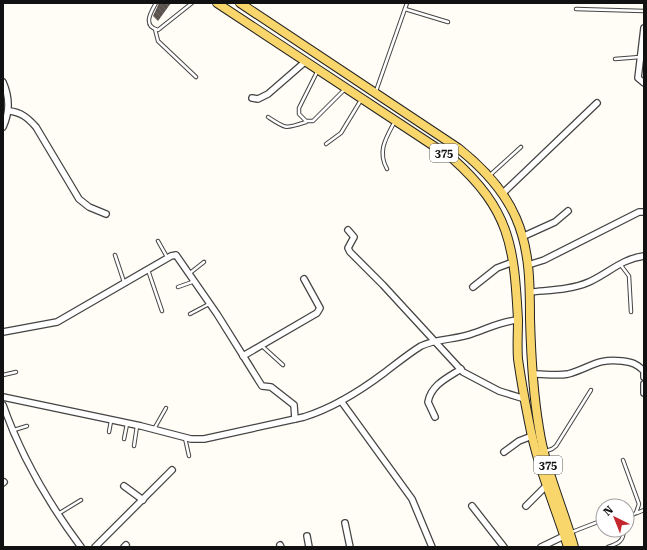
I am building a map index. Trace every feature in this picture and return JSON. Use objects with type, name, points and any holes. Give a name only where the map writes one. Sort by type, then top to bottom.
[{"type":"main road","name":"375","points":[[217,3],[452,158],[479,184],[499,214],[508,235],[513,262],[518,320],[518,359],[532,436],[547,485],[567,534],[574,547]]},
{"type":"main road","name":"375","points":[[240,3],[458,148],[489,177],[502,194],[516,218],[528,265],[531,292],[531,333],[539,428],[567,534],[568,547]]},
{"type":"street","points":[[644,28],[638,78],[644,83]]},
{"type":"street","points":[[252,98],[258,99],[268,94],[306,62]]},
{"type":"street","points":[[3,82],[9,102],[8,112],[3,127]]},
{"type":"street","points":[[502,194],[598,104]]},
{"type":"street","points":[[8,112],[17,112],[29,119],[36,127],[79,199],[89,207],[106,214]]},
{"type":"street","points":[[522,237],[549,225],[568,211]]},
{"type":"street","points":[[528,265],[544,260],[639,212],[644,212]]},
{"type":"street","points":[[348,230],[354,238],[348,248],[350,252],[383,285],[461,370],[499,392],[525,399]]},
{"type":"street","points":[[3,332],[57,322],[148,269],[176,255],[190,273],[262,386],[271,387],[294,405],[295,419]]},
{"type":"street","points":[[531,292],[570,287],[588,282],[632,257],[644,256]]},
{"type":"street","points":[[473,287],[497,268],[513,262]]},
{"type":"street","points":[[243,356],[317,313],[320,308],[304,279]]},
{"type":"street","points":[[3,398],[137,425],[185,438],[197,440],[204,439],[295,419],[319,412],[369,384],[408,354],[422,346],[434,341],[474,333],[486,327],[518,320]]},
{"type":"street","points":[[534,374],[566,374],[609,359],[630,362],[638,366],[644,372],[644,377]]},
{"type":"street","points":[[435,418],[428,402],[432,391],[437,385],[461,370]]},
{"type":"street","points":[[644,384],[644,393]]},
{"type":"street","points":[[341,401],[412,500],[432,547]]},
{"type":"street","points":[[3,405],[13,430],[58,514],[81,547]]},
{"type":"street","points":[[504,452],[519,441],[532,436]]},
{"type":"street","points":[[95,547],[172,470]]},
{"type":"street","points":[[526,506],[547,485]]},
{"type":"street","points":[[124,486],[143,500]]},
{"type":"street","points":[[472,506],[504,547]]},
{"type":"street","points":[[345,523],[350,547]]},
{"type":"street","points":[[542,547],[567,534]]},
{"type":"street","points":[[307,536],[309,547]]},
{"type":"lane","points":[[156,3],[149,15],[149,24],[155,29],[158,41],[196,78]]},
{"type":"lane","points":[[155,29],[158,30],[192,3]]},
{"type":"lane","points":[[375,93],[407,3]]},
{"type":"lane","points":[[405,9],[448,22]]},
{"type":"lane","points":[[576,9],[644,11]]},
{"type":"lane","points":[[615,59],[640,58]]},
{"type":"lane","points":[[306,121],[299,114],[299,108],[309,84],[318,70]]},
{"type":"lane","points":[[268,117],[288,128],[306,121],[313,121],[346,88]]},
{"type":"lane","points":[[326,144],[341,132],[362,99]]},
{"type":"lane","points":[[387,168],[382,159],[382,152],[387,136],[395,121]]},
{"type":"lane","points":[[489,177],[521,146]]},
{"type":"lane","points":[[158,241],[168,258]]},
{"type":"lane","points":[[115,255],[124,283]]},
{"type":"lane","points":[[190,273],[204,262]]},
{"type":"lane","points":[[620,263],[629,276],[631,312]]},
{"type":"lane","points":[[148,269],[162,311]]},
{"type":"lane","points":[[178,287],[195,281]]},
{"type":"lane","points":[[190,314],[210,304]]},
{"type":"lane","points":[[262,345],[283,365]]},
{"type":"lane","points":[[3,375],[16,372]]},
{"type":"lane","points":[[544,451],[552,449],[556,446],[591,390]]},
{"type":"lane","points":[[154,430],[166,408]]},
{"type":"lane","points":[[109,432],[111,420]]},
{"type":"lane","points":[[124,439],[127,423]]},
{"type":"lane","points":[[134,446],[137,425]]},
{"type":"lane","points":[[13,430],[27,426]]},
{"type":"lane","points":[[185,438],[189,456]]},
{"type":"lane","points":[[623,460],[639,504],[636,513]]},
{"type":"lane","points":[[58,514],[81,500]]},
{"type":"lane","points":[[636,513],[644,510]]},
{"type":"lane","points":[[567,534],[595,523]]},
{"type":"lane","points":[[608,547],[621,541],[623,538]]},
{"type":"building","points":[[159,3],[171,3],[158,21],[153,16]]}]
